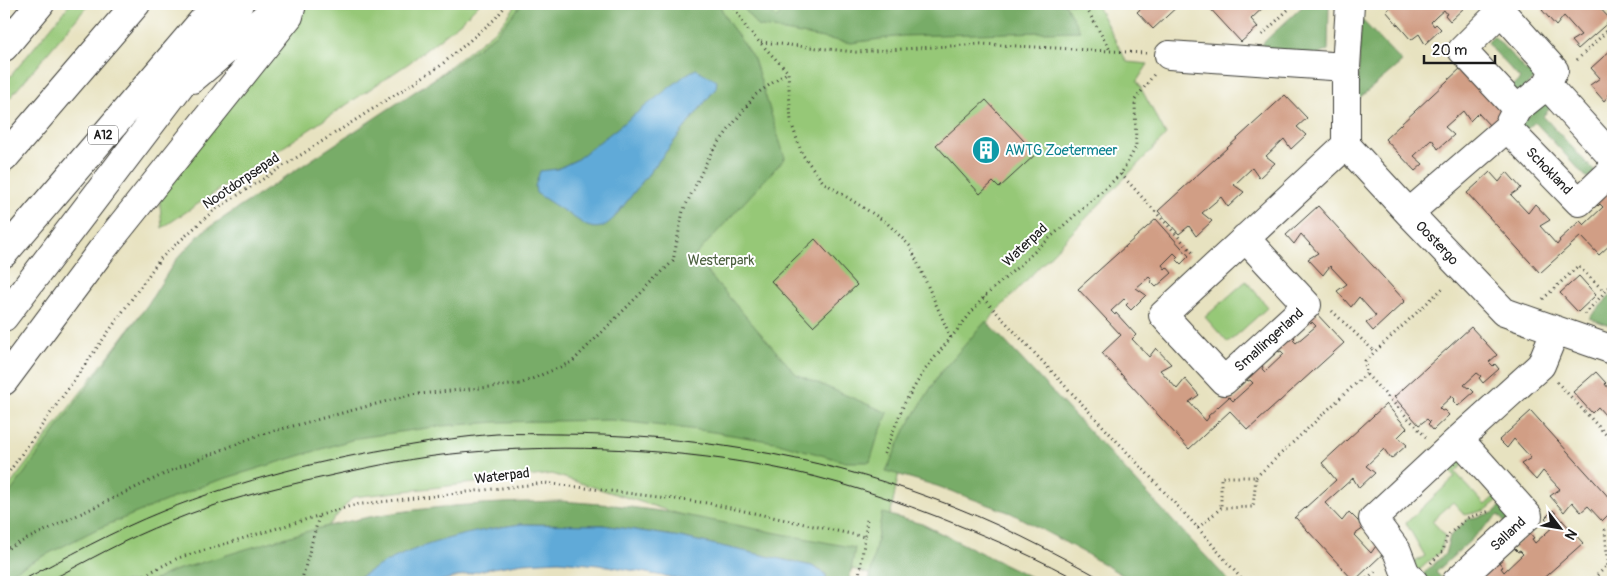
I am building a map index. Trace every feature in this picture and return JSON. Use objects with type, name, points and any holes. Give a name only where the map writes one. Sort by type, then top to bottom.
[{"type":"main road","points":[[6,44],[40,4]]},
{"type":"main road","points":[[4,158],[136,4]]},
{"type":"main road","name":"A12","points":[[4,253],[217,4]]},
{"type":"main road","name":"A12","points":[[4,317],[240,4]]},
{"type":"main road","name":"A12","points":[[172,96],[281,4]]},
{"type":"main road","points":[[4,381],[122,223],[289,16],[292,4]]},
{"type":"main road","points":[[1346,145],[1346,67],[1350,4]]},
{"type":"main road","name":"Schokland","points":[[1613,158],[1501,11],[1462,50],[1512,118],[1579,202],[1613,170]]},
{"type":"main road","points":[[1169,55],[1346,67]]},
{"type":"main road","points":[[1409,214],[1512,118],[1551,77]]},
{"type":"main road","name":"Oostergo","points":[[1346,145],[1409,214],[1504,312],[1613,350]]},
{"type":"main road","name":"Smallingerland","points":[[1245,238],[1307,306],[1224,381],[1163,315],[1245,238],[1346,145]]},
{"type":"main road","points":[[1412,581],[1405,572],[1397,551],[1374,519],[1541,365],[1561,333]]},
{"type":"main road","name":"Salland","points":[[1451,447],[1508,493],[1528,516],[1456,582]]},
{"type":"path","name":"Nootdorpsepad","points":[[4,479],[160,259],[213,210],[440,66],[495,19],[507,4]]},
{"type":"path","points":[[732,4],[746,29],[788,72],[791,122],[802,154],[823,182],[886,222],[910,246],[951,338]]},
{"type":"path","points":[[1084,4],[1110,50]]},
{"type":"path","points":[[1237,60],[1294,4]]},
{"type":"path","points":[[1551,77],[1571,66],[1613,26]]},
{"type":"path","points":[[760,42],[856,52],[981,44],[1110,50],[1169,55]]},
{"type":"path","name":"Waterpad","points":[[884,454],[904,404],[924,371],[984,298],[1121,174],[1136,147],[1135,100],[1169,55]]},
{"type":"path","points":[[4,550],[177,468],[259,435],[410,395],[520,384],[572,362],[672,261],[683,211],[711,153],[755,96],[788,72]]},
{"type":"path","points":[[1121,174],[1162,221],[1210,271]]},
{"type":"path","points":[[1522,319],[1578,266],[1604,291]]},
{"type":"path","points":[[1451,447],[1366,374],[1365,361],[1463,269]]},
{"type":"path","points":[[1561,333],[1613,283]]},
{"type":"path","points":[[984,298],[1198,528],[1244,582]]},
{"type":"path","points":[[1307,306],[1324,303],[1375,352]]},
{"type":"path","points":[[1541,365],[1613,442]]},
{"type":"path","points":[[1198,528],[1221,508],[1253,507],[1256,477],[1366,374]]},
{"type":"path","points":[[1221,508],[1221,477],[1256,477]]},
{"type":"path","name":"Waterpad","points":[[131,582],[178,558],[354,505],[545,483],[707,503],[865,537]]},
{"type":"path","points":[[1412,581],[1443,552],[1447,536],[1467,518],[1492,510],[1508,493]]},
{"type":"path","points":[[296,582],[302,579],[319,516]]},
{"type":"path","points":[[858,582],[867,518]]},
{"type":"path","points":[[1613,523],[1605,530],[1608,565],[1613,570]]},
{"type":"path","points":[[1590,582],[1608,565]]},
{"type":"green space","points":[[70,4],[89,4],[4,105],[4,84]]},
{"type":"green space","points":[[307,4],[479,4],[461,22],[409,63],[162,228],[159,192]]},
{"type":"green space","name":"Westerpark","points":[[517,4],[1096,4],[1127,62],[1148,64],[1137,81],[1166,135],[994,314],[904,447],[878,577],[552,474],[353,497],[279,582],[4,582],[4,493],[141,313],[499,27]]},
{"type":"green space","points":[[522,4],[719,4],[727,20],[754,59],[785,158],[694,257],[796,374],[888,413],[870,462],[846,462],[775,442],[707,431],[611,420],[497,422],[441,426],[358,438],[210,483],[97,529],[4,576],[4,501],[148,304],[175,261],[202,232],[452,67],[497,33]],"holes":[[[716,81],[716,88],[613,219],[540,172],[557,169],[576,160],[604,140]]]},
{"type":"green space","points":[[741,4],[760,4],[777,18],[788,4],[1065,4],[1080,31],[902,36],[851,43],[757,26]]},
{"type":"green space","points":[[1305,4],[1329,4],[1328,50],[1318,55],[1252,53]]},
{"type":"green space","points":[[1361,19],[1402,62],[1357,100]]},
{"type":"green space","points":[[1494,36],[1527,72],[1539,62],[1541,72],[1519,92],[1509,90],[1520,79],[1487,43]]},
{"type":"green space","points":[[1546,101],[1554,104],[1543,116],[1595,172],[1587,178],[1535,122],[1523,133],[1521,123]]},
{"type":"green space","points":[[1246,281],[1268,307],[1228,343],[1205,317]]},
{"type":"green space","points":[[1613,293],[1613,327],[1589,318]]},
{"type":"green space","points":[[986,321],[1230,582],[1134,582],[1011,513],[937,486],[886,471],[905,430],[940,373]]},
{"type":"green space","points":[[1454,459],[1459,459],[1465,463],[1455,472],[1485,505],[1495,496],[1498,500],[1486,510],[1465,515],[1453,502],[1432,521],[1445,535],[1441,551],[1418,571],[1413,563],[1425,556],[1406,523],[1455,477],[1445,466]]},
{"type":"green space","points":[[560,501],[668,512],[855,548],[849,582],[826,582],[826,574],[812,566],[680,537],[603,525],[521,524],[490,529],[420,548],[384,563],[353,582],[151,582],[173,571],[320,528],[368,517],[450,506]]},
{"type":"green space","points":[[1503,504],[1511,514],[1508,526],[1498,515],[1436,572],[1445,582],[1426,582],[1422,575],[1445,554],[1450,536],[1468,519],[1493,513]]},
{"type":"green space","points":[[882,513],[922,524],[1041,582],[869,582]]},
{"type":"water","points":[[696,69],[717,81],[716,88],[610,222],[598,228],[587,226],[536,193],[535,186],[540,171],[557,169],[576,160]]},
{"type":"water","points":[[521,524],[603,525],[680,537],[812,566],[826,575],[826,582],[696,582],[608,566],[559,561],[523,563],[487,569],[437,582],[353,582],[391,559],[412,550],[455,537]]},
{"type":"building","points":[[1146,4],[1180,4],[1153,29],[1137,12]]},
{"type":"building","points":[[1206,4],[1267,4],[1251,19],[1258,27],[1241,42]]},
{"type":"building","points":[[1394,4],[1464,4],[1466,6],[1450,21],[1445,15],[1447,14],[1444,10],[1437,16],[1431,22],[1434,26],[1436,24],[1441,29],[1425,44],[1419,34],[1411,40],[1386,11]]},
{"type":"building","points":[[1551,4],[1596,4],[1611,20],[1578,49],[1571,41],[1581,35],[1564,16],[1556,26],[1542,10]]},
{"type":"building","points":[[1613,48],[1613,93],[1612,91],[1604,101],[1590,85],[1600,78],[1591,68]]},
{"type":"building","points":[[1462,67],[1505,114],[1491,127],[1478,113],[1470,121],[1463,111],[1445,127],[1454,135],[1438,149],[1432,139],[1414,156],[1423,164],[1415,171],[1385,139]]},
{"type":"building","points":[[1285,95],[1307,118],[1297,127],[1306,135],[1291,149],[1284,139],[1266,156],[1275,163],[1259,178],[1252,168],[1234,185],[1244,192],[1228,207],[1221,197],[1202,213],[1212,221],[1196,236],[1189,226],[1179,234],[1158,211]]},
{"type":"building","name":"AWTG Zoetermeer","points":[[986,100],[1036,154],[999,188],[993,182],[980,194],[936,145]]},
{"type":"building","points":[[1490,172],[1499,182],[1507,172],[1521,188],[1511,195],[1528,213],[1535,204],[1550,220],[1540,226],[1557,245],[1559,240],[1580,221],[1584,225],[1603,207],[1600,204],[1598,206],[1594,201],[1609,186],[1613,190],[1613,242],[1599,255],[1581,236],[1540,273],[1467,193]]},
{"type":"building","points":[[1318,206],[1405,301],[1373,331],[1366,323],[1376,316],[1359,297],[1351,307],[1337,291],[1347,284],[1330,266],[1323,275],[1308,259],[1318,253],[1301,234],[1294,244],[1286,235]]},
{"type":"building","points":[[1156,219],[1189,256],[1181,264],[1176,259],[1178,257],[1174,253],[1162,265],[1165,269],[1167,267],[1172,273],[1156,287],[1149,277],[1136,288],[1146,295],[1131,310],[1126,305],[1128,303],[1124,299],[1111,311],[1115,315],[1116,313],[1136,335],[1132,339],[1149,357],[1156,348],[1171,364],[1160,370],[1177,389],[1185,379],[1199,395],[1189,402],[1206,421],[1208,416],[1229,397],[1233,401],[1253,383],[1243,376],[1259,362],[1265,372],[1284,354],[1275,347],[1290,333],[1295,338],[1293,340],[1296,343],[1316,326],[1306,319],[1314,311],[1344,343],[1248,430],[1230,411],[1189,449],[1102,353],[1121,335],[1078,289]]},
{"type":"building","points":[[815,239],[857,285],[813,326],[771,281]]},
{"type":"building","points":[[1579,276],[1596,295],[1578,312],[1560,293]]},
{"type":"building","points":[[1471,327],[1497,355],[1489,362],[1493,366],[1495,364],[1499,369],[1483,383],[1479,378],[1481,376],[1477,373],[1464,385],[1474,392],[1458,406],[1453,401],[1455,399],[1452,396],[1439,408],[1449,415],[1433,430],[1428,424],[1430,422],[1427,419],[1419,425],[1394,397]]},
{"type":"building","points":[[1596,372],[1613,392],[1613,424],[1598,407],[1592,413],[1573,392]]},
{"type":"building","points":[[1386,404],[1407,428],[1398,437],[1407,445],[1391,459],[1384,449],[1366,466],[1375,473],[1359,488],[1353,478],[1325,503],[1342,521],[1349,512],[1357,520],[1364,528],[1354,535],[1371,553],[1378,543],[1386,551],[1354,581],[1294,518],[1336,480],[1322,463]]},
{"type":"building","points":[[1531,411],[1613,502],[1613,510],[1602,521],[1588,506],[1581,512],[1572,502],[1564,512],[1550,496],[1560,489],[1543,471],[1536,480],[1521,464],[1531,458],[1514,439],[1507,448],[1499,440]]},
{"type":"building","points":[[1553,510],[1583,543],[1539,582],[1491,582],[1482,576],[1498,561],[1503,567],[1501,568],[1504,572],[1523,554],[1513,547],[1530,533],[1535,543],[1555,525],[1545,518]]},
{"type":"tram line","points":[[19,582],[144,519],[192,500],[253,480],[375,451],[463,437],[497,434],[608,435],[655,438],[749,450],[841,470],[931,498],[977,516],[1043,547],[1107,582]]},
{"type":"tram line","points":[[47,582],[153,528],[206,508],[262,491],[365,468],[427,457],[483,451],[564,448],[645,451],[686,455],[766,466],[815,477],[864,491],[935,516],[1021,552],[1081,582]]},
{"type":"place","name":"AWTG Zoetermeer","points":[[986,150]]}]
